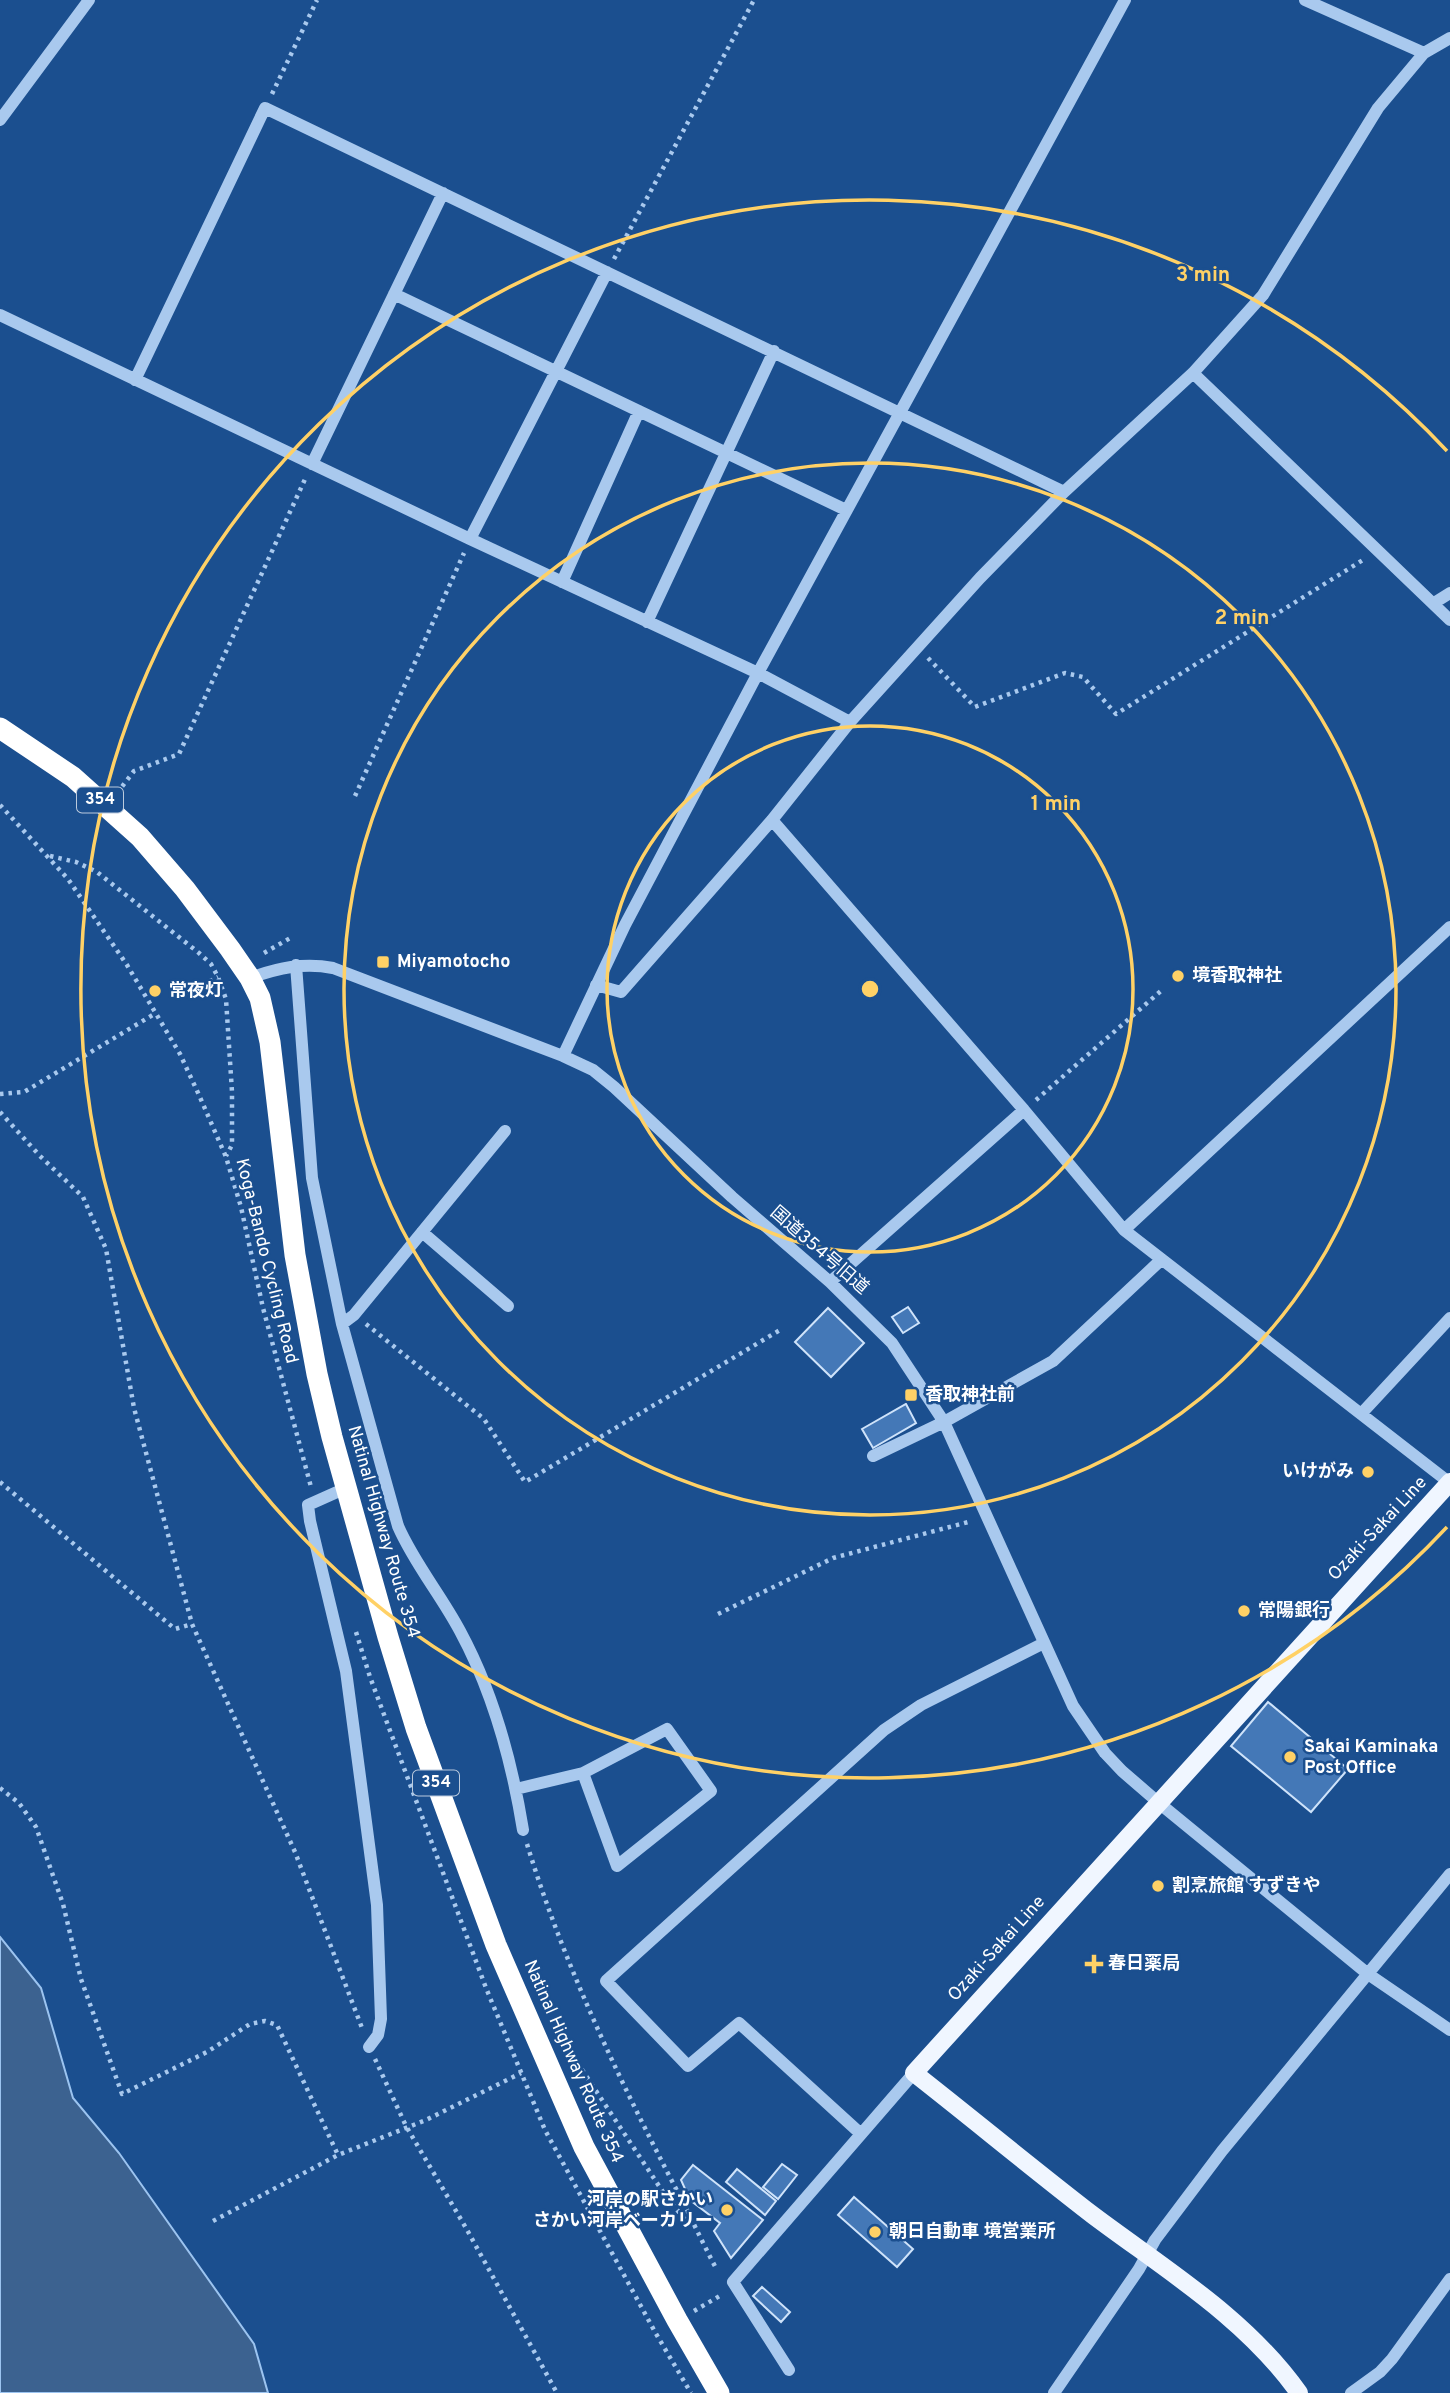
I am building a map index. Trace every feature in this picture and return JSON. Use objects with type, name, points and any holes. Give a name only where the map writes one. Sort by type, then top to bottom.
[{"type":"highway","name":"Natinal Highway Route 354","points":[[0,729],[73,777],[140,837],[185,889],[250,978],[260,998],[270,1042],[306,1325],[331,1437],[416,1728],[496,1945],[584,2147],[719,2393]]},
{"type":"main road","name":"Ozaki-Sakai Line","points":[[914,2073],[1450,1483]]},
{"type":"main road","points":[[914,2073],[1057,2188],[1236,2323],[1286,2374],[1299,2393]]},
{"type":"street","points":[[0,120],[89,0]]},
{"type":"street","points":[[563,1056],[596,985],[758,673],[1125,0]]},
{"type":"street","points":[[1305,0],[1424,53]]},
{"type":"street","points":[[596,985],[621,992],[772,820],[850,722],[980,578],[1064,492],[1193,373],[1263,295],[1378,108],[1424,53],[1450,38]]},
{"type":"street","points":[[135,380],[265,108],[1064,492]]},
{"type":"street","points":[[312,464],[443,193]]},
{"type":"street","points":[[470,539],[607,272]]},
{"type":"street","points":[[394,294],[846,510]]},
{"type":"street","points":[[0,315],[758,673],[850,722]]},
{"type":"street","points":[[647,622],[774,351]]},
{"type":"street","points":[[1193,373],[1450,620]]},
{"type":"street","points":[[562,582],[639,411]]},
{"type":"street","points":[[1434,603],[1450,593]]},
{"type":"street","points":[[772,820],[1024,1110],[1124,1230],[1450,1483]]},
{"type":"street","points":[[1124,1230],[1450,927]]},
{"type":"street","points":[[296,965],[312,1178],[342,1324],[398,1526],[407,1547],[461,1632],[492,1708],[516,1789],[523,1830]]},
{"type":"street","name":"国道354号旧道","points":[[250,978],[296,965],[333,968],[563,1056],[593,1070],[614,1087],[732,1197],[830,1282],[892,1343],[944,1422],[1073,1706],[1089,1733],[1122,1772],[1367,1974],[1450,2030]]},
{"type":"street","points":[[830,1282],[1024,1110]]},
{"type":"street","points":[[342,1324],[354,1315],[505,1131]]},
{"type":"street","points":[[422,1232],[508,1306]]},
{"type":"street","points":[[873,1456],[944,1422],[1054,1361],[1161,1260]]},
{"type":"street","points":[[1361,1414],[1450,1318]]},
{"type":"street","points":[[346,1488],[308,1505],[346,1671],[377,1905],[381,2019],[378,2035],[369,2048]]},
{"type":"street","points":[[861,2134],[739,2023],[688,2066],[606,1981],[884,1730],[921,1704],[1044,1643]]},
{"type":"street","points":[[516,1789],[583,1773],[667,1729],[711,1791],[617,1866],[583,1773]]},
{"type":"street","points":[[1054,2393],[1154,2240],[1222,2151],[1450,1874]]},
{"type":"street","points":[[789,2370],[730,2287],[914,2073]]},
{"type":"street","points":[[1351,2393],[1380,2372],[1392,2359],[1450,2279]]},
{"type":"path","points":[[265,108],[317,0]]},
{"type":"path","points":[[607,272],[754,0]]},
{"type":"path","points":[[107,806],[134,771],[179,754],[312,464]]},
{"type":"path","points":[[355,796],[470,539]]},
{"type":"path","points":[[917,648],[975,707],[1065,673],[1083,677],[1116,714],[1379,551]]},
{"type":"path","name":"Koga-Bando Cycling Road","points":[[0,805],[68,878],[127,965],[180,1054],[226,1157],[241,1207],[263,1308],[301,1454]]},
{"type":"path","points":[[49,856],[76,862],[97,872],[211,964],[226,999],[232,1092],[232,1145],[226,1157]]},
{"type":"path","points":[[264,953],[292,937]]},
{"type":"path","points":[[187,993],[225,974]]},
{"type":"path","points":[[1024,1110],[1162,990]]},
{"type":"path","points":[[0,1094],[24,1093],[156,1013]]},
{"type":"path","points":[[0,1112],[40,1156],[83,1197],[106,1249],[134,1408],[192,1624],[295,1852],[369,2048],[407,2126],[467,2228],[556,2393]]},
{"type":"path","points":[[354,1315],[484,1419],[525,1482],[780,1331]]},
{"type":"path","points":[[0,1482],[175,1629],[192,1624]]},
{"type":"path","points":[[718,1614],[834,1558],[986,1517]]},
{"type":"path","points":[[0,1788],[19,1803],[36,1827],[63,1903],[81,1979],[122,2094],[207,2052],[250,2024],[265,2021],[277,2025],[338,2155]]},
{"type":"path","points":[[523,1830],[539,1884],[626,2092],[718,2270]]},
{"type":"path","points":[[560,2037],[665,2195],[696,2232]]},
{"type":"path","points":[[509,2045],[517,2041]]},
{"type":"path","points":[[213,2221],[338,2155],[426,2120],[521,2073]]},
{"type":"path","points":[[693,2312],[730,2287]]},
{"type":"water","points":[[0,1937],[41,1988],[73,2098],[119,2153],[254,2344],[268,2393],[0,2393]]},
{"type":"building","points":[[908,1307],[919,1323],[903,1333],[892,1317]]},
{"type":"building","points":[[828,1308],[864,1343],[831,1377],[795,1342]]},
{"type":"building","points":[[906,1404],[916,1423],[873,1448],[862,1429]]},
{"type":"building","points":[[1268,1702],[1348,1769],[1311,1812],[1231,1746]]},
{"type":"building","points":[[782,2164],[797,2175],[778,2199],[763,2187]]},
{"type":"building","name":"河岸の駅さかい さかい河岸ベーカリー","points":[[693,2165],[763,2220],[731,2258],[714,2231],[720,2223],[690,2200],[681,2180]]},
{"type":"building","points":[[737,2169],[776,2201],[765,2215],[726,2182]]},
{"type":"building","name":"朝日自動車 境営業所","points":[[854,2197],[913,2249],[897,2267],[838,2215]]},
{"type":"building","points":[[762,2287],[790,2312],[781,2322],[753,2296]]},
{"type":"place","name":"Miyamotocho","points":[[383,962]]},
{"type":"place","name":"境香取神社","points":[[1178,976]]},
{"type":"place","name":"常夜灯","points":[[155,991]]},
{"type":"place","name":"香取神社前","points":[[911,1395]]},
{"type":"place","name":"いけがみ","points":[[1368,1472]]},
{"type":"place","name":"常陽銀行","points":[[1244,1611]]},
{"type":"place","name":"Sakai Kaminaka Post Office","points":[[1290,1757]]},
{"type":"place","name":"割烹旅館 すずきや","points":[[1158,1886]]},
{"type":"place","name":"春日薬局","points":[[1094,1964]]},
{"type":"place","name":"河岸の駅さかい さかい河岸ベーカリー","points":[[727,2210]]},
{"type":"place","name":"朝日自動車 境営業所","points":[[875,2232]]}]
